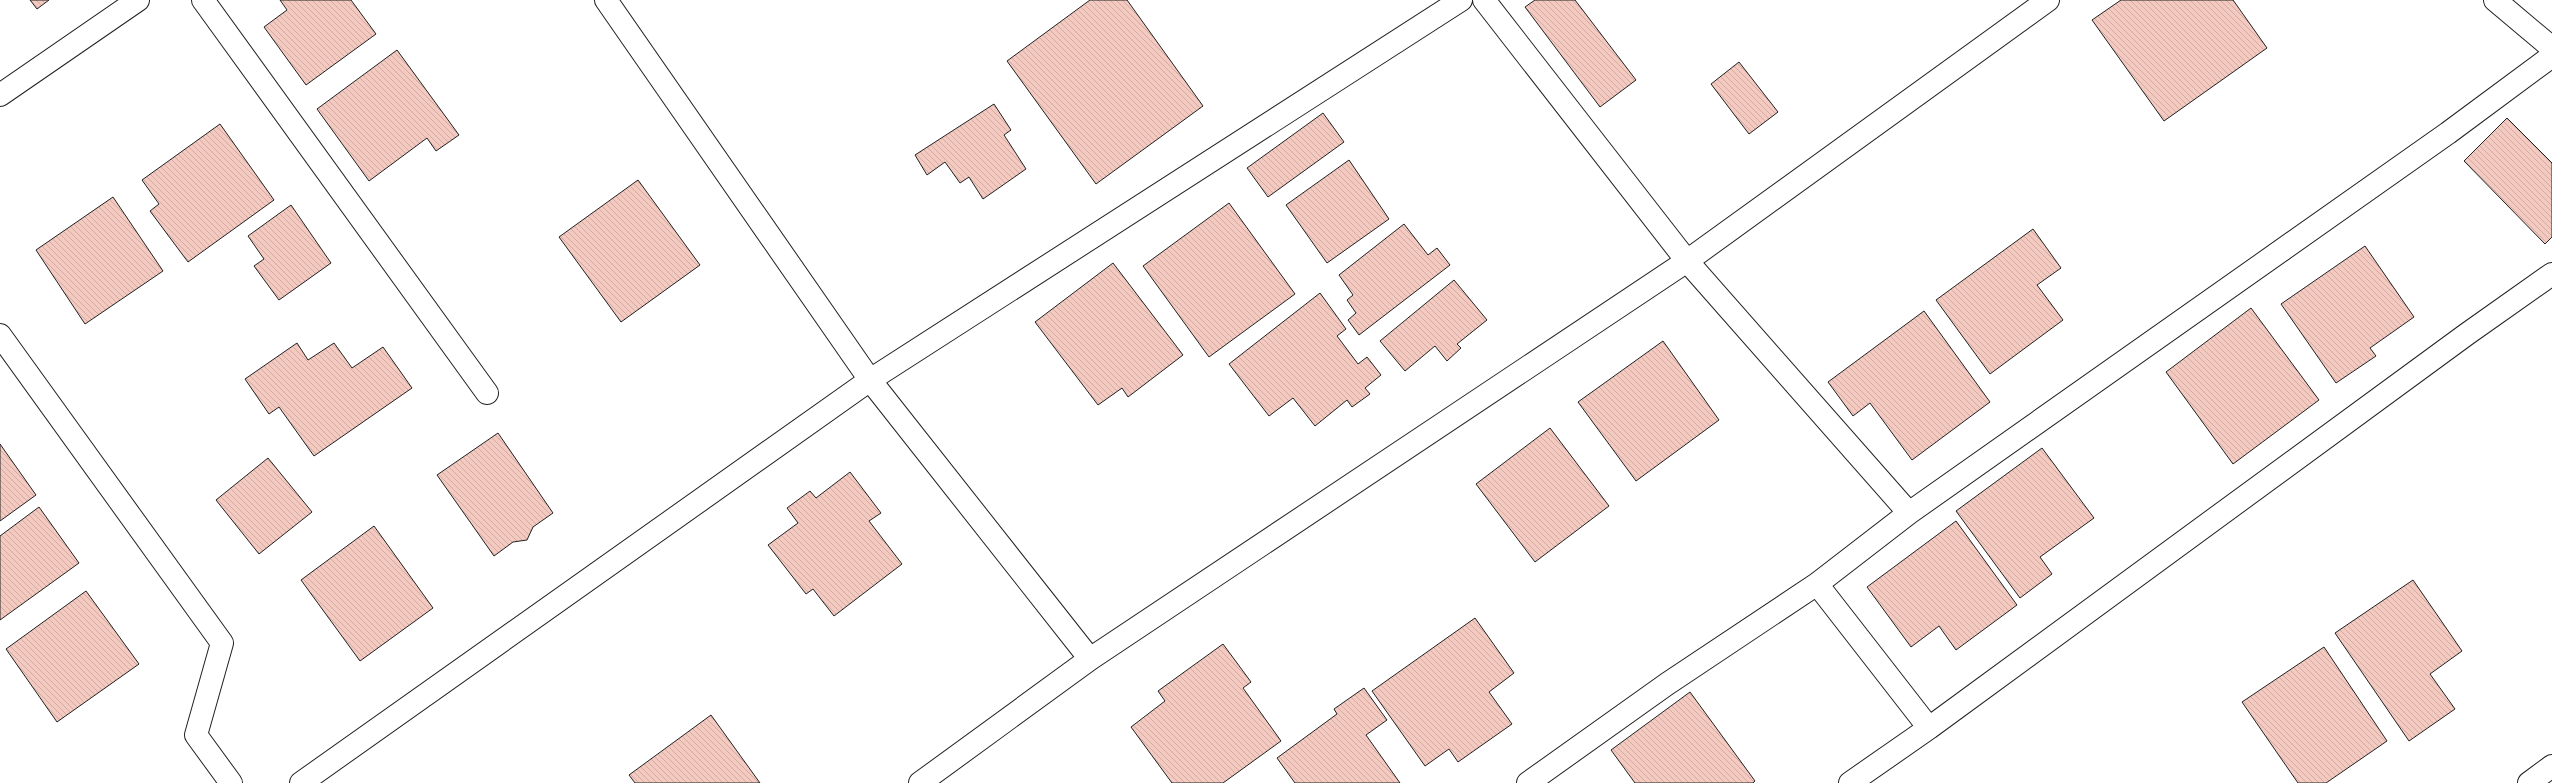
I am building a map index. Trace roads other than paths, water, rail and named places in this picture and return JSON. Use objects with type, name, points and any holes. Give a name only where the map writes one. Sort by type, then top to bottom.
[{"type":"street","points":[[0,96],[138,0]]},
{"type":"street","points":[[202,0],[487,393]]},
{"type":"street","points":[[606,0],[870,380],[1090,659]]},
{"type":"street","points":[[301,783],[870,380],[1461,0]]},
{"type":"street","points":[[1484,0],[1687,261],[1909,512]]},
{"type":"street","points":[[920,783],[1090,659],[1687,261],[2048,0]]},
{"type":"street","points":[[2495,0],[2552,48]]},
{"type":"street","points":[[1528,783],[1667,684],[1817,584],[1909,512],[2441,137],[2552,56]]},
{"type":"street","points":[[1850,783],[1929,728],[2467,334],[2552,274]]},
{"type":"street","points":[[0,335],[222,643],[196,735],[231,783]]},
{"type":"street","points":[[1817,584],[1929,728]]},
{"type":"street","points":[[2529,783],[2552,766]]}]
